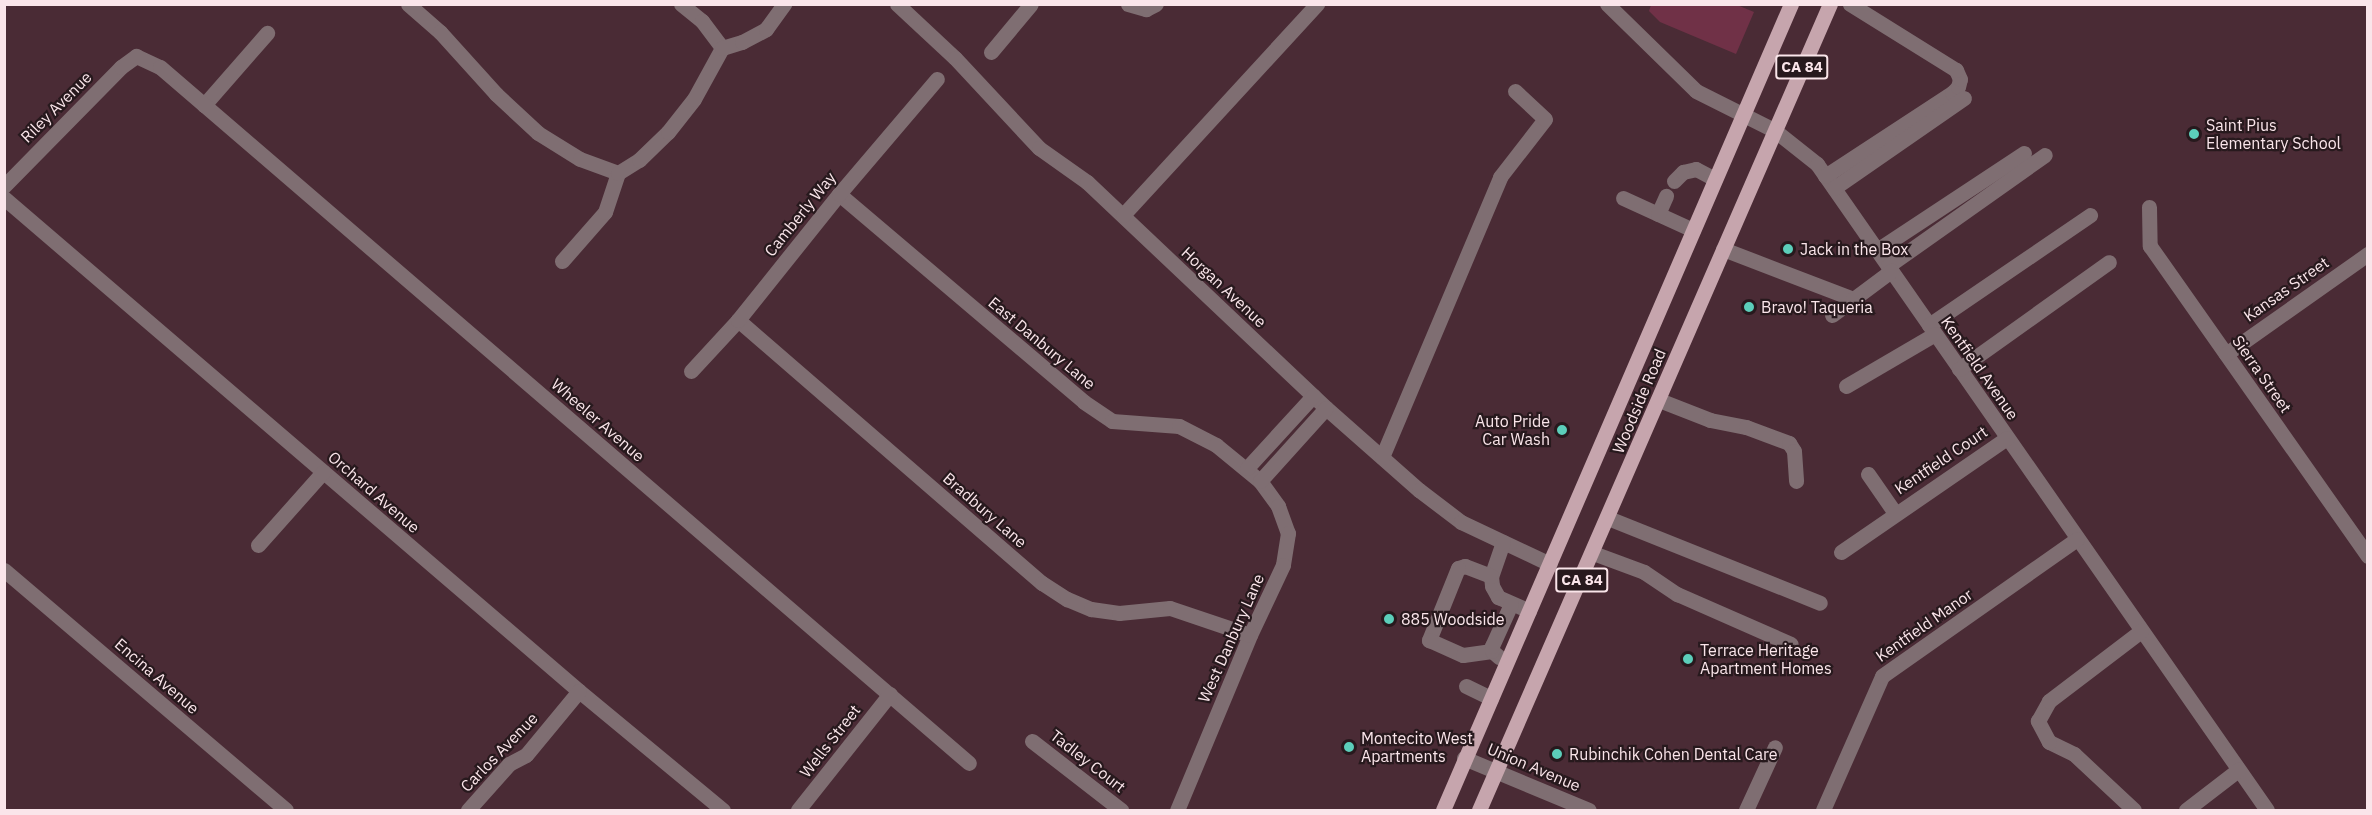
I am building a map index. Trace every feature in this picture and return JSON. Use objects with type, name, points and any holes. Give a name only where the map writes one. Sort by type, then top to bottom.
[{"type":"main road","name":"Woodside Road","points":[[1443,810],[1791,4]]},
{"type":"main road","name":"Woodside Road","points":[[1479,810],[1593,553],[1830,4]]},
{"type":"street","points":[[408,4],[440,32],[496,94],[538,133],[580,159],[618,173]]},
{"type":"street","points":[[681,4],[702,21],[723,48]]},
{"type":"street","points":[[562,261],[605,212],[618,173],[639,160],[668,132],[694,99],[723,48],[742,42],[766,29],[784,4]]},
{"type":"street","name":"Horgan Avenue","points":[[897,4],[955,58],[1039,148],[1087,182],[1313,396],[1382,457],[1461,522],[1550,564]]},
{"type":"street","points":[[991,52],[1030,4]]},
{"type":"street","points":[[1128,4],[1146,9],[1156,4]]},
{"type":"street","points":[[1123,215],[1317,4]]},
{"type":"street","name":"Kentfield Avenue","points":[[1607,4],[1696,91],[1774,130],[1817,164],[2267,810]]},
{"type":"street","points":[[1825,176],[1952,93],[1958,87],[1960,79],[1956,70],[1850,4]]},
{"type":"street","points":[[204,105],[267,33]]},
{"type":"street","name":"Wheeler Avenue","points":[[136,56],[160,67],[969,763]]},
{"type":"street","name":"Riley Avenue","points":[[4,186],[121,67],[136,56]]},
{"type":"street","name":"Camberly Way","points":[[691,371],[738,320],[839,194],[937,79]]},
{"type":"street","points":[[1382,457],[1500,177],[1545,119],[1515,91]]},
{"type":"street","points":[[1834,189],[1964,98]]},
{"type":"street","points":[[1877,250],[2024,153]]},
{"type":"street","points":[[1832,315],[1890,269],[2045,155]]},
{"type":"street","points":[[1674,181],[1683,172],[1696,169],[1715,179]]},
{"type":"street","name":"East Danbury Lane","points":[[839,194],[1084,402],[1112,421],[1179,426],[1216,445],[1247,468]]},
{"type":"street","points":[[1658,214],[1666,196]]},
{"type":"street","name":"Orchard Avenue","points":[[4,198],[579,691],[723,810]]},
{"type":"street","points":[[1623,198],[1693,230]]},
{"type":"street","name":"Sierra Street","points":[[2149,207],[2150,246],[2367,556]]},
{"type":"street","points":[[1846,386],[1932,329],[2090,215]]},
{"type":"street","points":[[1723,249],[1853,299]]},
{"type":"street","name":"Kansas Street","points":[[2226,354],[2367,254]]},
{"type":"street","points":[[1959,369],[2109,262]]},
{"type":"street","name":"Bradbury Lane","points":[[738,320],[1042,583],[1067,599],[1091,609],[1119,613],[1170,608],[1250,635]]},
{"type":"street","points":[[1247,468],[1313,396]]},
{"type":"street","points":[[1659,400],[1710,420],[1746,427],[1789,442],[1794,451],[1796,481]]},
{"type":"street","points":[[1260,481],[1326,408]]},
{"type":"street","name":"Kentfield Court","points":[[1841,552],[2007,438]]},
{"type":"street","name":"West Danbury Lane","points":[[1177,810],[1250,635],[1283,565],[1288,533],[1278,506],[1260,481],[1247,468]]},
{"type":"street","points":[[258,545],[323,472]]},
{"type":"street","name":"Kentfield Court","points":[[1868,474],[1895,513]]},
{"type":"street","points":[[1608,518],[1820,603]]},
{"type":"street","name":"Kentfield Manor","points":[[1823,810],[1838,781],[1882,676],[2077,539]]},
{"type":"street","points":[[1503,542],[1491,576],[1492,586],[1498,597],[1529,611]]},
{"type":"street","points":[[1593,553],[1644,572],[1677,594],[1791,644]]},
{"type":"street","points":[[1491,576],[1465,566],[1458,568],[1429,640],[1463,655],[1492,651],[1507,661]]},
{"type":"street","name":"Encina Avenue","points":[[4,570],[286,810]]},
{"type":"street","points":[[1492,651],[1511,604]]},
{"type":"street","points":[[2134,810],[2073,754],[2049,742],[2038,721],[2049,701],[2141,631]]},
{"type":"street","points":[[1466,686],[1491,698]]},
{"type":"street","name":"Carlos Avenue","points":[[468,810],[509,764],[526,755],[579,691]]},
{"type":"street","name":"Wells Street","points":[[798,810],[890,694]]},
{"type":"street","name":"Tadley Court","points":[[1032,741],[1121,810]]},
{"type":"street","points":[[1746,810],[1775,747]]},
{"type":"street","name":"Union Avenue","points":[[1464,758],[1589,810]]},
{"type":"street","points":[[2186,810],[2238,770]]},
{"type":"shaded area","points":[[1651,5],[1737,5],[1754,12],[1736,54],[1660,22],[1649,11]]},
{"type":"place","name":"Saint Pius Elementary School","points":[[2194,134]]},
{"type":"place","name":"Jack in the Box","points":[[1788,249]]},
{"type":"place","name":"Bravo! Taqueria","points":[[1749,307]]},
{"type":"place","name":"Auto Pride Car Wash","points":[[1562,430]]},
{"type":"place","name":"885 Woodside","points":[[1389,619]]},
{"type":"place","name":"Terrace Heritage Apartment Homes","points":[[1688,659]]},
{"type":"place","name":"Montecito West Apartments","points":[[1349,747]]},
{"type":"place","name":"Rubinchik Cohen Dental Care","points":[[1557,754]]}]
